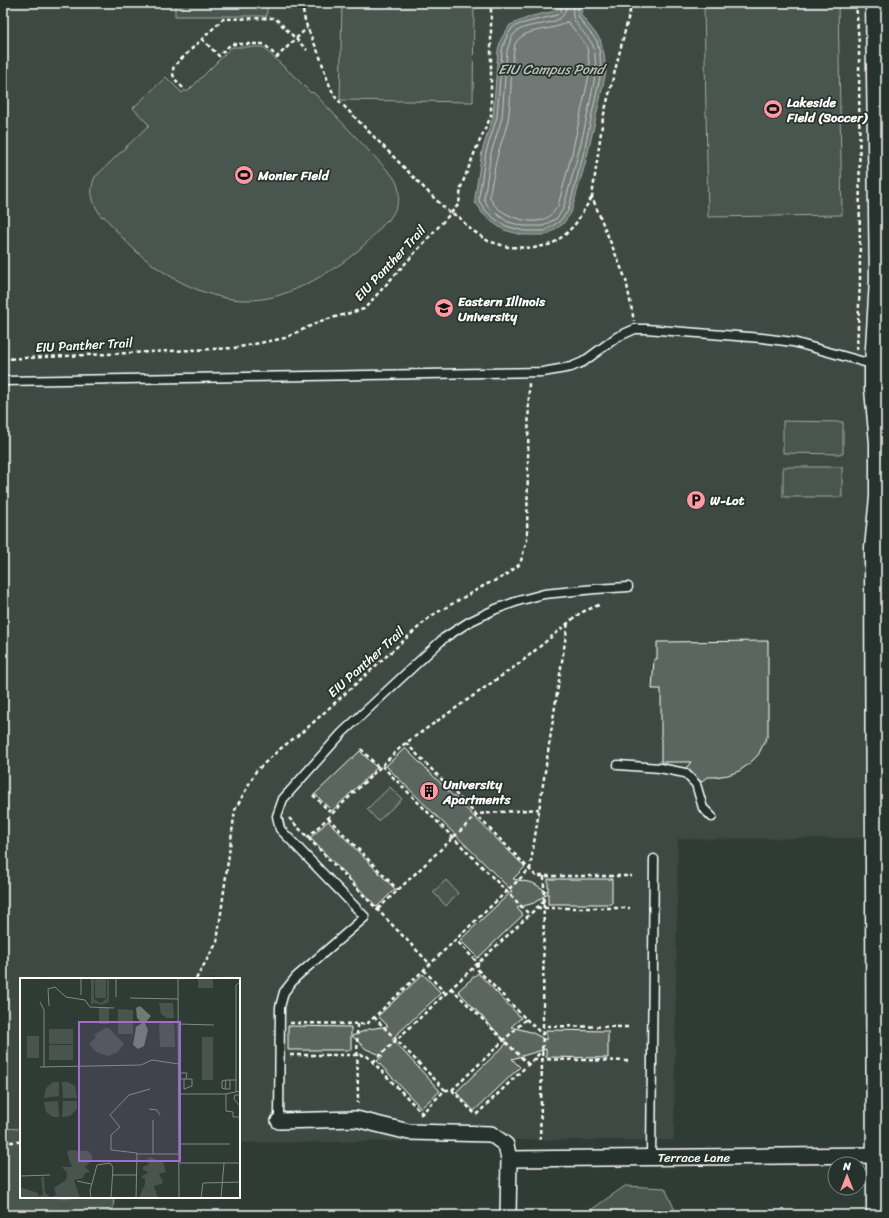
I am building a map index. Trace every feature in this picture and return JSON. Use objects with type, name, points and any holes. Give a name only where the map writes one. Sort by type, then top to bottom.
[{"type":"street","points":[[878,1215],[878,1155],[882,1070],[881,594],[876,548],[884,496],[884,443],[876,389],[866,362],[881,280],[880,14]]},
{"type":"street","points":[[279,1121],[356,1119],[409,1132],[491,1134],[506,1145],[509,1160],[508,1215]]},
{"type":"street","name":"Terrace Lane","points":[[509,1160],[878,1155]]},
{"type":"lane","points":[[3,381],[542,372],[571,367],[583,362],[617,337],[635,329],[762,338],[793,342],[866,362]]},
{"type":"lane","points":[[279,1121],[279,1022],[280,1007],[284,992],[296,977],[365,917],[280,828],[277,816],[283,799],[342,733],[444,638],[469,622],[518,601],[544,594],[575,590],[628,587]]},
{"type":"lane","points":[[618,765],[660,768],[685,773],[696,784],[703,808],[712,817]]},
{"type":"lane","points":[[651,1157],[654,859]]},
{"type":"path","points":[[303,3],[304,21],[314,42],[329,86],[336,98],[412,178],[450,213],[458,216],[469,228],[488,241],[508,248],[534,248],[552,244],[566,234],[576,223],[592,197],[603,118],[632,3]]},
{"type":"path","name":"EIU Panther Trail","points":[[3,359],[234,348],[285,338],[321,321],[364,309],[459,204],[461,187],[491,116],[491,3]]},
{"type":"path","points":[[856,3],[859,52],[860,280],[866,362]]},
{"type":"path","points":[[184,88],[173,77],[172,72],[174,66],[223,19],[275,18],[307,50]]},
{"type":"path","points":[[202,39],[219,56],[231,44],[264,44],[277,57],[307,28]]},
{"type":"path","points":[[592,197],[626,280],[635,329]]},
{"type":"path","name":"EIU Panther Trail","points":[[197,978],[217,942],[235,810],[256,772],[431,616],[485,585],[505,576],[520,564],[527,540],[529,372]]},
{"type":"path","points":[[308,838],[406,743],[520,663],[580,613],[601,604]]},
{"type":"path","points":[[279,1022],[367,1024],[530,869],[568,622]]},
{"type":"path","points":[[406,743],[536,876],[632,876]]},
{"type":"path","points":[[361,749],[529,914]]},
{"type":"path","points":[[313,795],[332,814]]},
{"type":"path","points":[[378,909],[476,815],[539,809]]},
{"type":"path","points":[[289,818],[430,964]]},
{"type":"path","points":[[328,818],[398,890]]},
{"type":"path","points":[[540,1140],[543,1035],[544,876]]},
{"type":"path","points":[[373,1062],[544,901]]},
{"type":"path","points":[[536,908],[630,908]]},
{"type":"path","points":[[456,940],[478,963]]},
{"type":"path","points":[[478,963],[477,969],[543,1035]]},
{"type":"path","points":[[424,970],[446,993]]},
{"type":"path","points":[[451,988],[528,1064]]},
{"type":"path","points":[[374,1017],[446,1090]]},
{"type":"path","points":[[279,1055],[366,1055],[422,1114],[446,1090],[452,1090],[526,1019]]},
{"type":"path","points":[[357,1024],[358,1103]]},
{"type":"path","points":[[543,1026],[628,1026]]},
{"type":"path","points":[[452,1090],[476,1115],[542,1050]]},
{"type":"path","points":[[533,1059],[628,1061]]},
{"type":"path","points":[[3,1142],[20,1142]]},
{"type":"shaded area","name":"Eastern Illinois University","points":[[3,3],[886,3],[868,612],[863,838],[678,839],[674,1140],[240,1143],[240,978],[20,978],[20,1149],[3,1150]]},
{"type":"shaded area","points":[[175,3],[267,3],[267,16],[175,16]]},
{"type":"shaded area","points":[[342,3],[474,3],[473,102],[340,100]]},
{"type":"shaded area","name":"Lakeside Field (Soccer)","points":[[838,3],[842,215],[708,217],[704,4]]},
{"type":"shaded area","name":"Monier Field","points":[[232,47],[263,47],[311,93],[313,92],[391,174],[398,186],[399,192],[398,203],[388,221],[387,220],[365,244],[341,264],[297,289],[278,296],[249,300],[219,297],[204,292],[175,279],[162,271],[137,252],[104,216],[102,217],[92,198],[92,188],[95,177],[149,125],[133,108],[166,77],[182,93],[185,90],[187,92]]},
{"type":"shaded area","points":[[783,421],[843,422],[843,454],[783,453]]},
{"type":"shaded area","points":[[783,467],[842,467],[842,497],[783,497]]},
{"type":"shaded area","points":[[390,787],[402,799],[378,821],[367,809]]},
{"type":"shaded area","points":[[446,880],[458,893],[446,906],[433,892]]},
{"type":"shaded area","points":[[3,1128],[20,1129],[20,1198],[114,1198],[113,1209],[102,1215],[3,1215]]},
{"type":"shaded area","points":[[625,1186],[665,1188],[677,1215],[585,1214]]},
{"type":"water","name":"EIU Campus Pond","points":[[557,3],[592,3],[584,7],[581,15],[600,39],[604,54],[606,72],[587,157],[571,213],[563,224],[546,235],[523,235],[504,230],[492,222],[482,213],[475,203],[475,197],[482,151],[493,117],[498,50],[501,39],[510,25],[532,16],[555,11],[557,9]]},
{"type":"building","points":[[768,641],[768,735],[758,755],[739,771],[728,775],[707,777],[701,782],[686,768],[691,762],[661,762],[661,689],[652,689],[654,659],[657,659],[657,642]]},
{"type":"building","points":[[405,748],[525,867],[513,879],[533,883],[548,892],[548,879],[612,879],[612,904],[548,904],[548,893],[534,903],[517,908],[523,915],[478,958],[460,940],[512,891],[386,766]]},
{"type":"building","points":[[360,751],[377,768],[332,811],[315,794]]},
{"type":"building","points":[[328,821],[395,889],[377,907],[310,838]]},
{"type":"building","points":[[478,973],[521,1018],[511,1027],[531,1032],[546,1040],[546,1030],[608,1031],[608,1058],[546,1057],[546,1049],[512,1059],[520,1067],[474,1111],[456,1092],[507,1043],[458,991]]},
{"type":"building","points":[[423,974],[441,993],[392,1039],[440,1091],[421,1108],[377,1061],[383,1056],[366,1049],[352,1036],[369,1029],[388,1026],[378,1016]]},
{"type":"building","points":[[288,1026],[351,1027],[351,1050],[288,1050]]},
{"type":"place","name":"Lakeside Field (Soccer)","points":[[773,109]]},
{"type":"place","name":"Monier Field","points":[[244,175]]},
{"type":"place","name":"Eastern Illinois University","points":[[444,308]]},
{"type":"place","name":"W-Lot","points":[[696,500]]},
{"type":"place","name":"University Apartments","points":[[429,791]]}]
